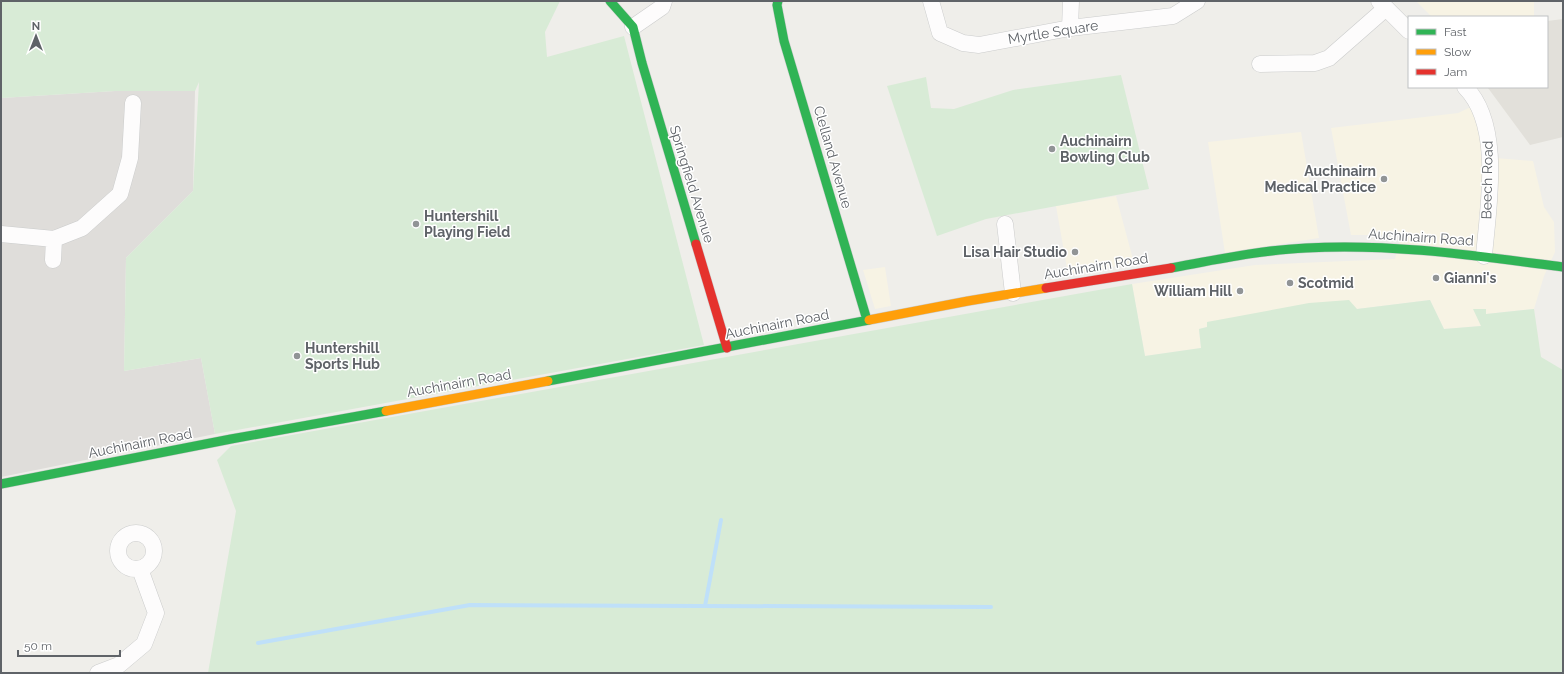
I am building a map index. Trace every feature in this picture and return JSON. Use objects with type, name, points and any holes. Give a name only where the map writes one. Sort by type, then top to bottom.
[{"type":"main road","points":[[610,1],[633,28]]},
{"type":"main road","name":"Clelland Avenue","points":[[778,1],[777,5],[784,41],[866,320]]},
{"type":"main road","name":"Springfield Avenue","points":[[633,28],[642,63],[727,348]]},
{"type":"main road","name":"Auchinairn Road","points":[[1,484],[1013,293],[1233,258],[1305,248],[1364,247],[1429,250],[1563,267]]},
{"type":"street","points":[[633,28],[662,7],[664,1]]},
{"type":"street","name":"Myrtle Square","points":[[930,1],[940,33],[963,43],[979,45],[1070,28],[1173,16],[1197,1]]},
{"type":"street","points":[[1070,28],[1071,1]]},
{"type":"street","points":[[1260,64],[1315,63],[1329,58],[1382,5],[1408,30]]},
{"type":"street","name":"Beech Road","points":[[1466,88],[1477,102],[1483,115],[1489,142],[1490,186],[1484,256]]},
{"type":"street","points":[[1,234],[54,239],[82,228],[120,194],[130,158],[133,103]]},
{"type":"street","points":[[1005,224],[1013,293]]},
{"type":"street","points":[[53,260],[54,239]]},
{"type":"street","points":[[98,673],[119,666],[144,644],[156,613],[140,569]]},
{"type":"shaded area","points":[[1416,1],[1534,1],[1534,16],[1431,16]]},
{"type":"shaded area","points":[[1563,19],[1563,137],[1530,145],[1488,88],[1548,88],[1548,21]]},
{"type":"shaded area","points":[[115,91],[195,91],[193,191],[126,258],[124,371],[201,358],[215,434],[1,477],[1,98]]},
{"type":"shaded area","points":[[1475,105],[1483,157],[1533,161],[1544,207],[1554,222],[1555,252],[1544,276],[1534,309],[1486,314],[1474,309],[1481,326],[1444,329],[1430,300],[1357,309],[1207,322],[1207,327],[1199,329],[1201,348],[1145,356],[1132,284],[1255,265],[1395,259],[1401,235],[1351,235],[1331,128],[1458,113]]},
{"type":"shaded area","points":[[1301,132],[1319,238],[1225,253],[1208,142]]},
{"type":"shaded area","points":[[1116,196],[1134,263],[1068,274],[1056,206]]},
{"type":"shaded area","points":[[885,267],[891,306],[875,309],[863,270]]},
{"type":"green space","name":"Huntershill Playing Field","points":[[1,1],[560,1],[545,32],[547,57],[624,36],[704,345],[215,434],[201,358],[124,371],[126,258],[193,191],[199,82],[195,91],[115,91],[1,98]]},
{"type":"green space","name":"Auchinairn Bowling Club","points":[[1121,75],[1149,189],[986,219],[937,236],[887,86],[926,77],[931,108],[954,109],[1013,90]]},
{"type":"green space","points":[[1132,284],[1145,356],[1201,348],[1199,329],[1207,327],[1207,322],[1309,303],[1349,300],[1357,309],[1430,300],[1444,329],[1481,326],[1473,309],[1486,309],[1486,314],[1534,309],[1541,357],[1563,370],[1563,673],[208,673],[236,511],[217,460],[231,446]]},
{"type":"waterway","points":[[705,606],[721,520]]},
{"type":"waterway","points":[[258,643],[470,605],[991,607]]},
{"type":"traffic: fast","points":[[610,1],[633,27],[642,63],[696,244]]},
{"type":"traffic: fast","points":[[778,1],[777,5],[784,41],[867,320]]},
{"type":"traffic: fast","points":[[1171,268],[1272,251],[1338,247],[1402,249],[1563,267]]},
{"type":"traffic: fast","points":[[548,381],[869,320]]},
{"type":"traffic: fast","points":[[1,484],[231,439],[386,411]]},
{"type":"traffic: slow","points":[[869,320],[1046,288]]},
{"type":"traffic: slow","points":[[386,411],[548,381]]},
{"type":"traffic: jam","points":[[696,244],[727,348]]},
{"type":"traffic: jam","points":[[1046,288],[1171,268]]},
{"type":"place","name":"Auchinairn Bowling Club","points":[[1052,149]]},
{"type":"place","name":"Auchinairn Medical Practice","points":[[1384,179]]},
{"type":"place","name":"Huntershill Playing Field","points":[[416,224]]},
{"type":"place","name":"Lisa Hair Studio","points":[[1075,252]]},
{"type":"place","name":"Gianni's","points":[[1436,278]]},
{"type":"place","name":"Scotmid","points":[[1290,283]]},
{"type":"place","name":"William Hill","points":[[1240,291]]},
{"type":"place","name":"Huntershill Sports Hub","points":[[297,356]]}]
